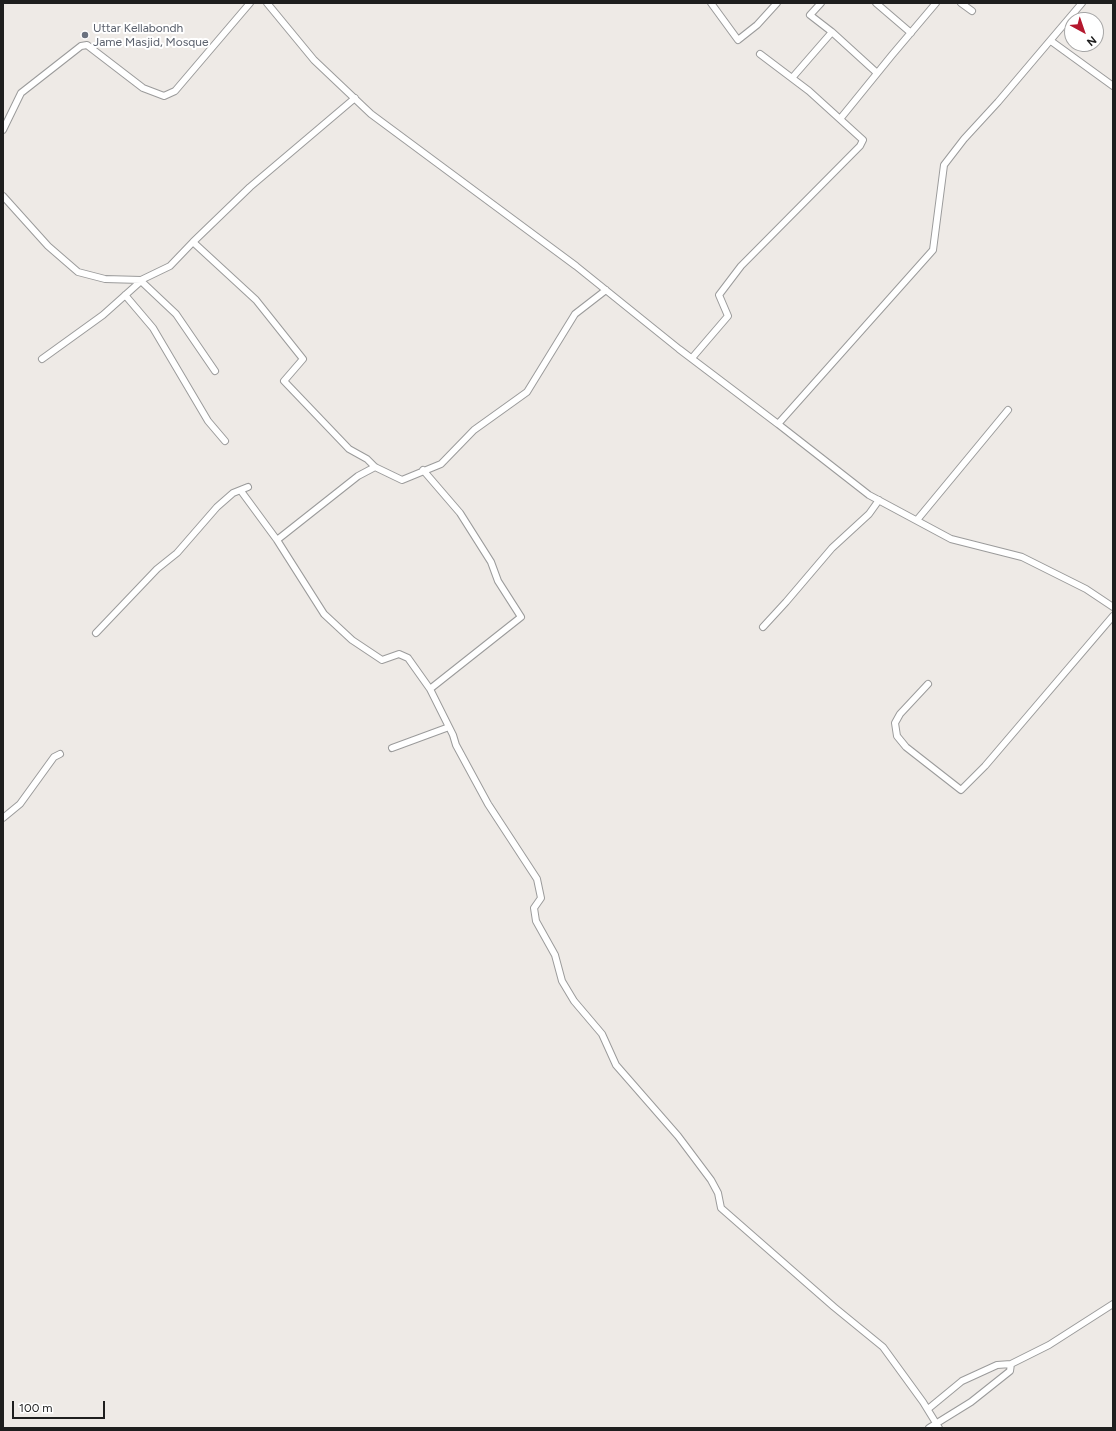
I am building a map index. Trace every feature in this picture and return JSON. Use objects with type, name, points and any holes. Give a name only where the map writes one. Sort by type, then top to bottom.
[{"type":"street","points":[[3,130],[21,93],[81,46],[86,45],[143,88],[164,96],[175,91],[250,3]]},
{"type":"street","points":[[267,3],[314,60],[371,114],[606,290],[869,495],[951,539],[1022,557],[1086,588],[1113,608]]},
{"type":"street","points":[[712,3],[738,40],[757,25],[777,3]]},
{"type":"street","points":[[821,3],[810,15],[832,32],[877,73]]},
{"type":"street","points":[[876,3],[911,33]]},
{"type":"street","points":[[840,119],[936,3]]},
{"type":"street","points":[[961,3],[972,11]]},
{"type":"street","points":[[778,424],[933,250],[944,165],[964,139],[1051,41],[1082,3]]},
{"type":"street","points":[[792,78],[832,32]]},
{"type":"street","points":[[1051,41],[1113,86]]},
{"type":"street","points":[[692,358],[728,316],[720,295],[741,266],[860,146],[863,140],[792,78],[760,54]]},
{"type":"street","points":[[3,196],[48,246],[78,272],[104,279],[141,280],[170,266],[250,187],[355,98]]},
{"type":"street","points":[[193,242],[256,300],[303,359],[284,381],[349,449],[367,459],[375,467],[402,480],[441,464],[474,430],[527,392],[575,314],[606,290]]},
{"type":"street","points":[[42,358],[103,315],[141,281],[176,314],[215,371]]},
{"type":"street","points":[[125,295],[153,328],[208,421],[225,442]]},
{"type":"street","points":[[917,520],[1008,410]]},
{"type":"street","points":[[277,540],[358,476],[375,467]]},
{"type":"street","points":[[424,470],[460,513],[491,562],[498,581],[521,617],[430,689]]},
{"type":"street","points":[[96,633],[157,570],[177,553],[217,507],[233,493],[241,491],[248,486]]},
{"type":"street","points":[[241,491],[277,540],[324,614],[352,640],[382,660],[399,654],[408,658],[430,689],[449,727],[456,745],[488,804],[537,879],[542,898],[534,908],[536,921],[555,955],[562,981],[574,1001],[602,1034],[616,1065],[683,1142],[711,1180],[718,1193],[721,1208],[834,1307],[883,1347],[928,1409],[938,1426]]},
{"type":"street","points":[[763,627],[832,548],[869,514],[879,500]]},
{"type":"street","points":[[928,684],[900,714],[895,723],[897,736],[906,747],[961,790],[985,766],[1113,616]]},
{"type":"street","points":[[392,748],[449,727]]},
{"type":"street","points":[[3,818],[20,804],[54,757],[60,754]]},
{"type":"street","points":[[928,1409],[962,1381],[997,1365],[1011,1364],[1075,1329],[1113,1304]]},
{"type":"street","points":[[929,1428],[938,1426],[971,1402],[1010,1371],[1011,1364]]},
{"type":"place","name":"Uttar Kellabondh Jame Masjid, Mosque","points":[[85,35]]}]
